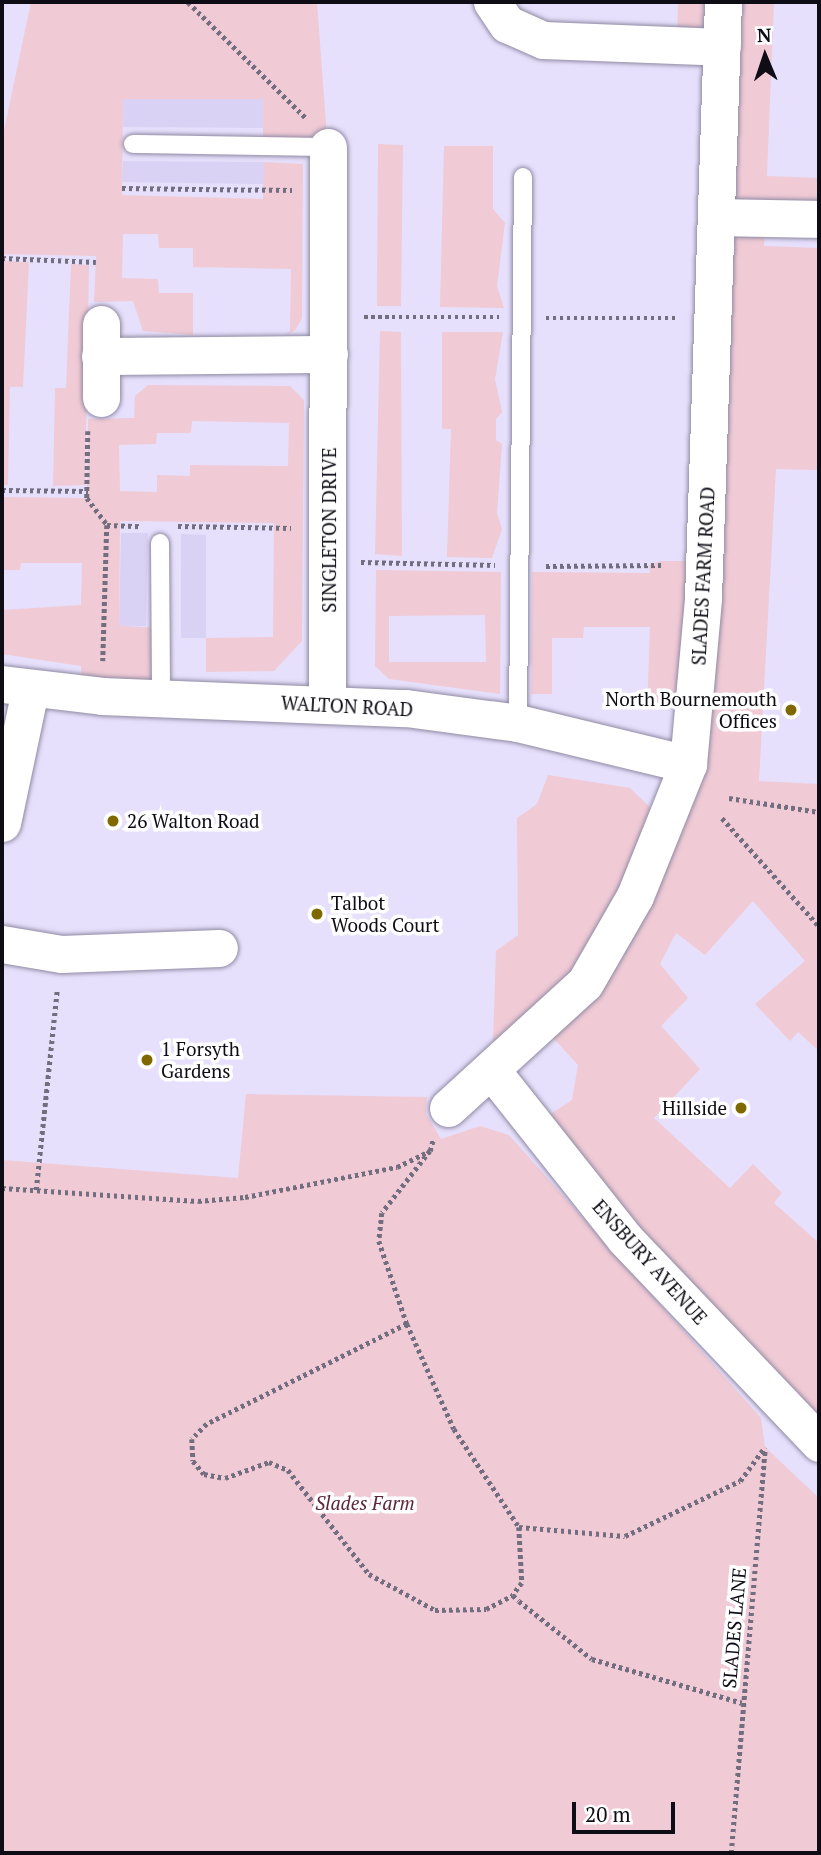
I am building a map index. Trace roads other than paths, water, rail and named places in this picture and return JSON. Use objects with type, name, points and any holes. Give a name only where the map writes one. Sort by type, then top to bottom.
[{"type":"street","points":[[492,2],[507,24],[543,40],[722,47]]},
{"type":"street","name":"SLADES FARM ROAD","points":[[448,1108],[492,1071],[585,983],[635,896],[688,764],[698,675],[718,217],[723,2]]},
{"type":"street","name":"SINGLETON DRIVE","points":[[327,705],[330,528],[328,147]]},
{"type":"street","points":[[718,217],[819,219]]},
{"type":"street","points":[[101,398],[100,340],[328,355]]},
{"type":"street","points":[[2,823],[16,687]]},
{"type":"street","name":"WALTON ROAD","points":[[16,687],[102,696],[327,705],[518,723],[688,764]]},
{"type":"street","points":[[2,944],[61,954],[219,948]]},
{"type":"street","name":"ENSBURY AVENUE","points":[[492,1071],[625,1239],[819,1443]]},
{"type":"lane","points":[[133,144],[328,147]]},
{"type":"lane","points":[[518,723],[523,177]]},
{"type":"lane","points":[[161,535],[161,698]]},
{"type":"place","name":"North Bournemouth Offices","points":[[791,710]]},
{"type":"place","name":"26 Walton Road","points":[[113,821]]},
{"type":"place","name":"Talbot Woods Court","points":[[317,914]]},
{"type":"place","name":"1 Forsyth Gardens","points":[[147,1060]]},
{"type":"place","name":"Hillside","points":[[741,1108]]},
{"type":"park label","name":"Slades Farm","points":[[365,1503]]}]
